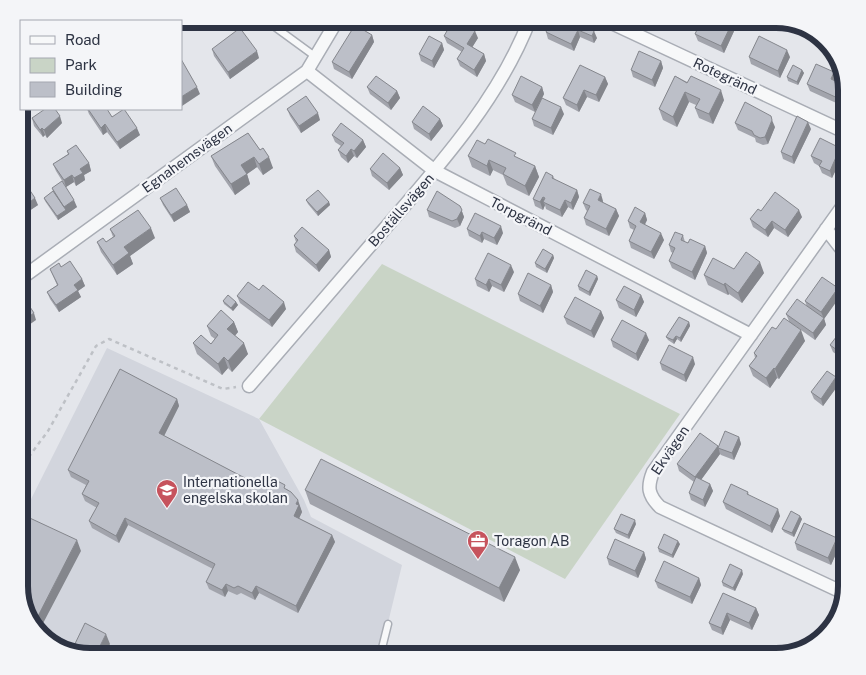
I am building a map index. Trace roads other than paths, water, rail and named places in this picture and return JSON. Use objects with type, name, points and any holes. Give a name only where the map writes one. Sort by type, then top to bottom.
[{"type":"street","name":"Egnahemsvägen","points":[[28,273],[307,70],[333,27]]},
{"type":"street","name":"Boställsvägen","points":[[249,386],[435,171],[491,94],[514,54],[526,27]]},
{"type":"street","name":"Rotegränd","points":[[621,27],[838,128]]},
{"type":"street","name":"Torpgränd","points":[[307,70],[435,171],[751,335]]},
{"type":"street","name":"Ekvägen","points":[[838,212],[653,472],[648,489],[652,499],[660,507],[838,590]]},
{"type":"street","points":[[826,229],[838,244]]},
{"type":"lane","points":[[275,27],[316,57]]},
{"type":"lane","points":[[382,648],[388,624]]},
{"type":"place","name":"Internationella engelska skolan","points":[[167,509]]},
{"type":"place","name":"Toragon AB","points":[[478,560]]}]
